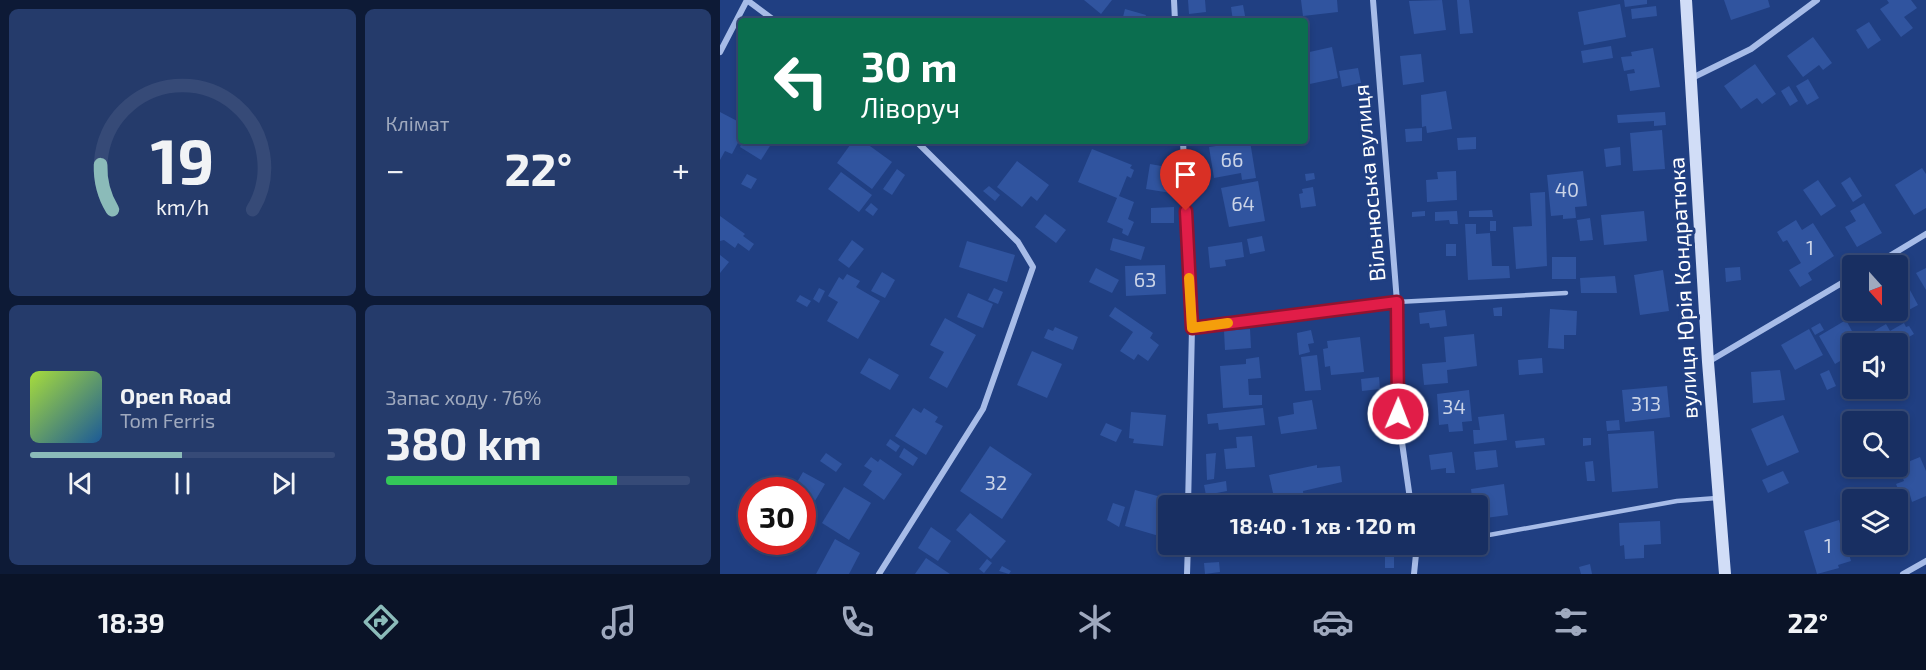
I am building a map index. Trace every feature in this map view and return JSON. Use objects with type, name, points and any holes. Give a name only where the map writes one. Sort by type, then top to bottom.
[{"type":"street","points":[[720,52],[747,0],[771,18]]},
{"type":"street","points":[[1174,0],[1175,18]]},
{"type":"street","name":"Вільнюська вулиця","points":[[1373,0],[1397,302],[1398,414],[1409,495]]},
{"type":"street","name":"вулиця Юрія Кондратюка","points":[[1686,0],[1708,362],[1725,574]]},
{"type":"street","points":[[1692,78],[1751,49],[1816,0]]},
{"type":"street","points":[[879,574],[983,409],[1033,267],[1018,242],[919,144]]},
{"type":"street","points":[[1183,144],[1192,328],[1188,495]]},
{"type":"street","points":[[1891,255],[1926,234]]},
{"type":"street","points":[[1708,362],[1842,283]]},
{"type":"street","points":[[1187,574],[1188,555]]},
{"type":"street","points":[[1414,574],[1416,555]]},
{"type":"street","points":[[1903,574],[1926,561]]},
{"type":"lane","points":[[1192,328],[1397,302],[1566,292]]},
{"type":"lane","points":[[1488,535],[1677,501],[1718,498]]},
{"type":"building","points":[[1084,0],[1112,0],[1101,14]]},
{"type":"building","points":[[1188,0],[1205,0],[1206,12],[1189,14]]},
{"type":"building","points":[[1301,0],[1337,0],[1338,12],[1303,16]]},
{"type":"building","points":[[1442,0],[1446,30],[1414,34],[1409,1]]},
{"type":"building","points":[[1457,0],[1469,0],[1473,33],[1460,34]]},
{"type":"building","points":[[1624,0],[1647,0],[1647,4],[1625,7]]},
{"type":"building","points":[[1724,0],[1768,0],[1770,7],[1731,20]]},
{"type":"building","points":[[1887,0],[1911,0],[1917,8],[1904,17],[1913,28],[1901,37],[1880,9],[1889,3]]},
{"type":"building","points":[[1620,4],[1626,37],[1584,45],[1578,12]]},
{"type":"building","points":[[1243,5],[1245,18],[1233,18],[1231,7]]},
{"type":"building","points":[[1656,6],[1657,16],[1632,19],[1631,9]]},
{"type":"building","points":[[1125,9],[1146,15],[1145,18],[1123,18]]},
{"type":"building","points":[[1869,22],[1881,40],[1868,49],[1856,30]]},
{"type":"building","points":[[1813,37],[1832,63],[1823,70],[1819,65],[1803,77],[1787,56]]},
{"type":"building","points":[[1611,46],[1613,58],[1583,63],[1581,51]]},
{"type":"building","points":[[1332,47],[1338,78],[1308,84],[1308,52]]},
{"type":"building","points":[[1653,48],[1660,87],[1630,91],[1627,74],[1635,73],[1634,69],[1624,71],[1621,57],[1632,56],[1631,52]]},
{"type":"building","points":[[1421,54],[1424,82],[1403,85],[1400,56]]},
{"type":"building","points":[[1755,64],[1776,94],[1762,104],[1757,98],[1741,109],[1724,86]]},
{"type":"building","points":[[1358,68],[1361,83],[1342,87],[1339,71]]},
{"type":"building","points":[[1808,79],[1819,98],[1807,105],[1796,86]]},
{"type":"building","points":[[1789,86],[1798,101],[1790,106],[1781,91]]},
{"type":"building","points":[[1446,91],[1452,129],[1427,133],[1426,126],[1422,127],[1421,95]]},
{"type":"building","points":[[720,112],[738,121],[738,143],[732,154],[725,151],[720,160]]},
{"type":"building","points":[[1665,112],[1666,125],[1654,126],[1654,121],[1618,123],[1617,115]]},
{"type":"building","points":[[1422,128],[1422,141],[1406,142],[1405,129]]},
{"type":"building","points":[[1662,130],[1665,169],[1633,171],[1630,133]]},
{"type":"building","points":[[1476,137],[1476,149],[1458,150],[1457,138]]},
{"type":"building","points":[[742,144],[771,144],[761,160],[740,147]]},
{"type":"building","points":[[851,144],[867,144],[892,162],[872,189],[837,163]]},
{"type":"building","points":[[1250,144],[1256,178],[1242,180],[1241,173],[1214,178],[1209,147]]},
{"type":"building","points":[[1620,147],[1621,165],[1606,167],[1604,149]]},
{"type":"building","points":[[1092,149],[1132,165],[1130,168],[1134,170],[1131,178],[1127,176],[1119,196],[1134,202],[1128,219],[1134,222],[1128,236],[1122,233],[1123,229],[1107,222],[1117,198],[1078,182]]},
{"type":"building","points":[[1017,161],[1049,185],[1037,201],[1031,196],[1022,207],[997,187]]},
{"type":"building","points":[[1150,164],[1167,167],[1165,177],[1174,178],[1171,193],[1146,189]]},
{"type":"building","points":[[1922,168],[1926,174],[1926,208],[1914,215],[1895,185]]},
{"type":"building","points":[[897,169],[905,175],[892,195],[883,189]]},
{"type":"building","points":[[1456,171],[1457,200],[1427,202],[1426,180],[1438,179],[1437,172]]},
{"type":"building","points":[[1583,171],[1587,206],[1575,207],[1576,218],[1563,219],[1563,215],[1551,216],[1547,175]]},
{"type":"building","points":[[841,172],[872,195],[859,212],[828,189]]},
{"type":"building","points":[[1314,173],[1315,179],[1306,181],[1305,174]]},
{"type":"building","points":[[747,174],[757,179],[751,189],[741,184]]},
{"type":"building","points":[[1850,177],[1862,196],[1853,202],[1841,183]]},
{"type":"building","points":[[1818,180],[1836,206],[1821,216],[1803,190]]},
{"type":"building","points":[[1258,181],[1265,221],[1229,227],[1221,188]]},
{"type":"building","points":[[989,186],[1000,195],[995,201],[983,191]]},
{"type":"building","points":[[1313,187],[1316,206],[1301,208],[1299,194],[1303,193],[1302,189]]},
{"type":"building","points":[[1545,192],[1547,266],[1516,269],[1513,227],[1532,226],[1530,193]]},
{"type":"building","points":[[871,203],[878,209],[873,216],[865,210]]},
{"type":"building","points":[[1864,203],[1882,233],[1857,247],[1845,227],[1856,221],[1850,211]]},
{"type":"building","points":[[1174,207],[1174,223],[1151,223],[1151,208]]},
{"type":"building","points":[[1492,210],[1493,217],[1469,217],[1469,211]]},
{"type":"building","points":[[1425,211],[1425,216],[1412,217],[1412,212]]},
{"type":"building","points":[[1457,211],[1458,224],[1450,224],[1449,220],[1435,221],[1435,212]]},
{"type":"building","points":[[1644,211],[1647,241],[1604,245],[1601,215]]},
{"type":"building","points":[[1045,214],[1066,230],[1056,243],[1035,227]]},
{"type":"building","points":[[720,216],[745,234],[743,236],[754,244],[749,251],[738,243],[735,248],[724,240],[720,241]]},
{"type":"building","points":[[1590,218],[1593,240],[1580,241],[1577,220]]},
{"type":"building","points":[[1796,220],[1802,230],[1813,223],[1834,256],[1808,273],[1812,280],[1800,287],[1789,270],[1801,263],[1787,240],[1783,242],[1777,232]]},
{"type":"building","points":[[1490,221],[1496,221],[1496,231],[1490,231]]},
{"type":"building","points":[[1465,224],[1476,224],[1476,234],[1490,233],[1492,266],[1509,266],[1510,278],[1468,280]]},
{"type":"building","points":[[1262,236],[1265,251],[1250,254],[1247,239]]},
{"type":"building","points":[[1113,238],[1145,247],[1141,260],[1110,250]]},
{"type":"building","points":[[852,240],[864,249],[849,268],[838,260]]},
{"type":"building","points":[[967,241],[1015,255],[1007,282],[959,267]]},
{"type":"building","points":[[1242,242],[1244,257],[1225,260],[1226,266],[1210,268],[1208,247]]},
{"type":"building","points":[[1446,244],[1456,244],[1456,256],[1446,256]]},
{"type":"building","points":[[720,255],[729,262],[720,273]]},
{"type":"building","points":[[1552,257],[1576,257],[1576,279],[1552,279]]},
{"type":"building","points":[[1165,265],[1166,294],[1126,296],[1125,266]]},
{"type":"building","points":[[1740,267],[1741,280],[1726,282],[1725,268]]},
{"type":"building","points":[[1096,268],[1119,280],[1112,293],[1089,282]]},
{"type":"building","points":[[1926,268],[1926,290],[1916,273]]},
{"type":"building","points":[[1663,270],[1669,311],[1640,315],[1634,275]]},
{"type":"building","points":[[882,272],[895,280],[885,298],[871,291]]},
{"type":"building","points":[[847,274],[860,281],[856,287],[880,301],[858,339],[827,321],[838,302],[828,296],[839,277],[843,280]]},
{"type":"building","points":[[1615,276],[1617,293],[1581,293],[1580,278]]},
{"type":"building","points":[[1908,286],[1918,305],[1908,310]]},
{"type":"building","points":[[819,288],[825,291],[819,303],[813,299]]},
{"type":"building","points":[[994,288],[1003,292],[998,304],[988,300]]},
{"type":"building","points":[[968,293],[993,304],[983,328],[957,317]]},
{"type":"building","points":[[800,295],[811,301],[807,307],[796,301]]},
{"type":"building","points":[[1115,307],[1153,333],[1150,338],[1159,345],[1148,361],[1138,354],[1134,360],[1120,351],[1133,332],[1109,316]]},
{"type":"building","points":[[1502,307],[1502,316],[1494,316],[1493,308]]},
{"type":"building","points":[[1550,309],[1577,311],[1576,335],[1564,335],[1564,349],[1548,348]]},
{"type":"building","points":[[1445,310],[1447,326],[1430,328],[1429,323],[1420,324],[1419,313]]},
{"type":"building","points":[[945,318],[976,335],[947,388],[929,378],[944,352],[930,345]]},
{"type":"building","points":[[1844,321],[1847,321],[1853,333],[1842,333],[1842,360],[1835,364],[1819,336]]},
{"type":"building","points":[[1820,323],[1824,330],[1815,335],[1811,328]]},
{"type":"building","points":[[1904,323],[1914,334],[1908,338],[1908,333],[1875,333],[1874,331],[1886,324],[1890,331]]},
{"type":"building","points":[[1055,327],[1078,337],[1073,350],[1044,338],[1048,329],[1053,331]]},
{"type":"building","points":[[1250,329],[1251,348],[1225,350],[1224,331]]},
{"type":"building","points":[[1809,329],[1823,355],[1795,370],[1781,345]]},
{"type":"building","points":[[1311,330],[1314,343],[1308,344],[1310,352],[1299,355],[1297,333]]},
{"type":"building","points":[[1474,334],[1477,366],[1447,370],[1448,383],[1424,385],[1422,364],[1446,362],[1444,337]]},
{"type":"building","points":[[1360,337],[1364,372],[1331,375],[1330,366],[1325,367],[1323,349],[1328,348],[1327,341]]},
{"type":"building","points":[[1032,351],[1062,364],[1047,398],[1017,385]]},
{"type":"building","points":[[1317,355],[1321,390],[1305,391],[1301,357]]},
{"type":"building","points":[[1259,357],[1261,378],[1248,379],[1249,395],[1262,395],[1262,405],[1223,408],[1220,366],[1246,364],[1246,359]]},
{"type":"building","points":[[869,358],[899,375],[890,390],[860,373]]},
{"type":"building","points":[[1542,358],[1543,373],[1519,375],[1518,360]]},
{"type":"building","points":[[1780,370],[1785,400],[1753,403],[1751,372]]},
{"type":"building","points":[[1829,370],[1836,386],[1827,390],[1820,374]]},
{"type":"building","points":[[1379,377],[1380,389],[1362,391],[1361,379]]},
{"type":"building","points":[[1667,386],[1670,417],[1625,422],[1622,390]]},
{"type":"building","points":[[1469,390],[1472,421],[1462,422],[1463,431],[1449,432],[1448,424],[1439,425],[1437,394]]},
{"type":"building","points":[[1312,400],[1317,429],[1281,434],[1278,417],[1294,414],[1293,403]]},
{"type":"building","points":[[913,408],[921,413],[924,408],[938,417],[935,422],[943,426],[926,455],[895,436]]},
{"type":"building","points":[[1263,408],[1265,425],[1219,430],[1218,423],[1208,424],[1207,414]]},
{"type":"building","points":[[1131,412],[1166,415],[1163,446],[1133,443],[1134,439],[1129,438]]},
{"type":"building","points":[[1504,414],[1507,440],[1474,444],[1473,430],[1480,430],[1478,417]]},
{"type":"building","points":[[1783,415],[1799,452],[1767,466],[1751,429]]},
{"type":"building","points":[[1619,420],[1620,430],[1607,431],[1606,421]]},
{"type":"building","points":[[1106,423],[1122,430],[1116,442],[1100,435]]},
{"type":"building","points":[[1654,431],[1658,488],[1612,492],[1608,434]]},
{"type":"building","points":[[1252,436],[1255,467],[1226,469],[1224,449],[1237,448],[1236,437]]},
{"type":"building","points":[[1544,438],[1545,445],[1516,448],[1515,441]]},
{"type":"building","points":[[1583,438],[1591,438],[1591,445],[1583,446]]},
{"type":"building","points":[[890,439],[900,446],[896,452],[886,445]]},
{"type":"building","points":[[990,446],[1032,474],[1002,519],[960,491]]},
{"type":"building","points":[[904,448],[918,458],[913,466],[899,457]]},
{"type":"building","points":[[1496,450],[1498,467],[1476,470],[1474,452]]},
{"type":"building","points":[[1452,452],[1455,473],[1446,473],[1446,468],[1431,470],[1429,455]]},
{"type":"building","points":[[826,453],[842,464],[836,472],[820,461]]},
{"type":"building","points":[[1216,453],[1214,479],[1207,480],[1206,454]]},
{"type":"building","points":[[871,457],[878,462],[880,459],[902,474],[884,500],[863,485],[872,471],[864,466]]},
{"type":"building","points":[[1920,457],[1926,471],[1926,496],[1912,502],[1910,495],[1908,496],[1908,489],[1898,489],[1896,484],[1904,481],[1902,477],[1908,477],[1908,462]]},
{"type":"building","points":[[1593,461],[1595,481],[1587,481],[1585,462]]},
{"type":"building","points":[[1317,465],[1317,468],[1340,466],[1342,482],[1303,491],[1303,495],[1274,495],[1269,475]]},
{"type":"building","points":[[1783,471],[1789,483],[1768,493],[1762,480]]},
{"type":"building","points":[[803,472],[812,477],[800,477]]},
{"type":"building","points":[[816,479],[825,484],[816,499]]},
{"type":"building","points":[[1226,481],[1227,491],[1206,495],[1204,485]]},
{"type":"building","points":[[1504,484],[1508,515],[1488,518],[1488,495],[1472,495],[1471,489]]},
{"type":"building","points":[[844,487],[871,503],[849,540],[822,523]]},
{"type":"building","points":[[1135,490],[1158,496],[1158,536],[1125,526]]},
{"type":"building","points":[[1113,503],[1125,507],[1119,527],[1107,520]]},
{"type":"building","points":[[970,513],[1006,541],[991,559],[956,530]]},
{"type":"building","points":[[1839,520],[1842,530],[1842,555],[1849,555],[1851,561],[1838,565],[1839,568],[1817,574],[1804,531]]},
{"type":"building","points":[[1660,521],[1661,544],[1644,545],[1644,558],[1625,559],[1624,545],[1620,546],[1619,523]]},
{"type":"building","points":[[931,527],[951,541],[938,561],[918,548]]},
{"type":"building","points":[[835,539],[860,553],[849,574],[816,574]]},
{"type":"building","points":[[1385,555],[1394,555],[1394,568],[1385,568]]},
{"type":"building","points":[[926,558],[950,574],[915,574]]},
{"type":"building","points":[[987,559],[992,563],[984,573],[979,569]]},
{"type":"building","points":[[1219,562],[1220,572],[1205,574],[1204,563]]},
{"type":"building","points":[[1590,564],[1592,574],[1581,574],[1579,567]]},
{"type":"building","points":[[1002,566],[1011,571],[1009,574],[999,571]]},
{"type":"slow traffic","points":[[1189,278],[1192,328],[1228,323]]},
{"type":"route","points":[[1186,211],[1192,328],[1397,302],[1398,414]]}]
